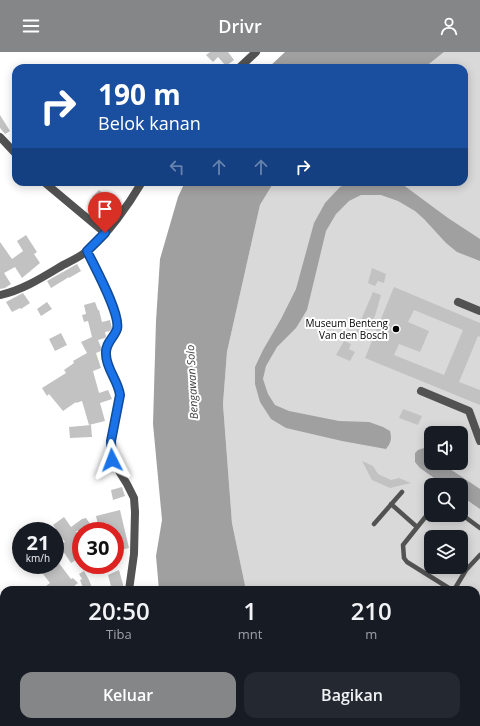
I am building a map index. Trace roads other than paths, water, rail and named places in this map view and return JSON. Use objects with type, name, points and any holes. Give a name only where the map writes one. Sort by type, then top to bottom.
[{"type":"street","points":[[243,64],[256,52]]},
{"type":"street","points":[[0,137],[12,150]]},
{"type":"street","points":[[49,186],[105,233]]},
{"type":"street","points":[[0,296],[41,278],[87,251],[105,233],[128,204],[139,186]]},
{"type":"street","points":[[87,251],[111,300],[117,324],[117,329],[109,341],[105,353],[106,360],[119,388],[120,395],[111,441],[112,460],[134,498],[136,512],[134,554],[130,586]]},
{"type":"street","points":[[458,302],[480,311]]},
{"type":"street","points":[[421,391],[469,411],[480,440]]},
{"type":"lane","points":[[374,524],[402,492]]},
{"type":"lane","points":[[391,504],[417,527]]},
{"type":"lane","points":[[424,518],[403,545],[404,558],[407,562],[446,586]]},
{"type":"lane","points":[[468,519],[480,527]]},
{"type":"lane","points":[[456,586],[466,570],[480,555]]},
{"type":"water","points":[[285,52],[444,52],[429,64],[272,64]]},
{"type":"water","name":"Bengawan Solo","points":[[183,186],[272,186],[260,205],[227,352],[223,404],[232,523],[245,586],[159,586],[156,556],[162,520],[153,424],[156,321],[160,259],[178,197]]},
{"type":"water","points":[[405,186],[448,218],[480,239],[480,261],[457,252],[446,243],[415,211],[398,201],[381,195],[361,195],[349,201],[336,214],[326,231],[307,310],[296,328],[277,347],[266,366],[263,379],[268,394],[275,405],[289,411],[339,421],[369,422],[383,427],[390,431],[391,434],[391,441],[386,449],[342,441],[286,428],[271,419],[260,402],[255,384],[255,367],[296,289],[314,223],[325,203],[340,187]]},
{"type":"water","points":[[424,448],[424,470],[452,470],[464,478],[434,478],[420,468],[415,462],[415,453]]},
{"type":"water","points":[[468,481],[480,489],[480,509],[468,501]]},
{"type":"place","name":"Museum Benteng Van den Bosch","points":[[396,329]]}]
